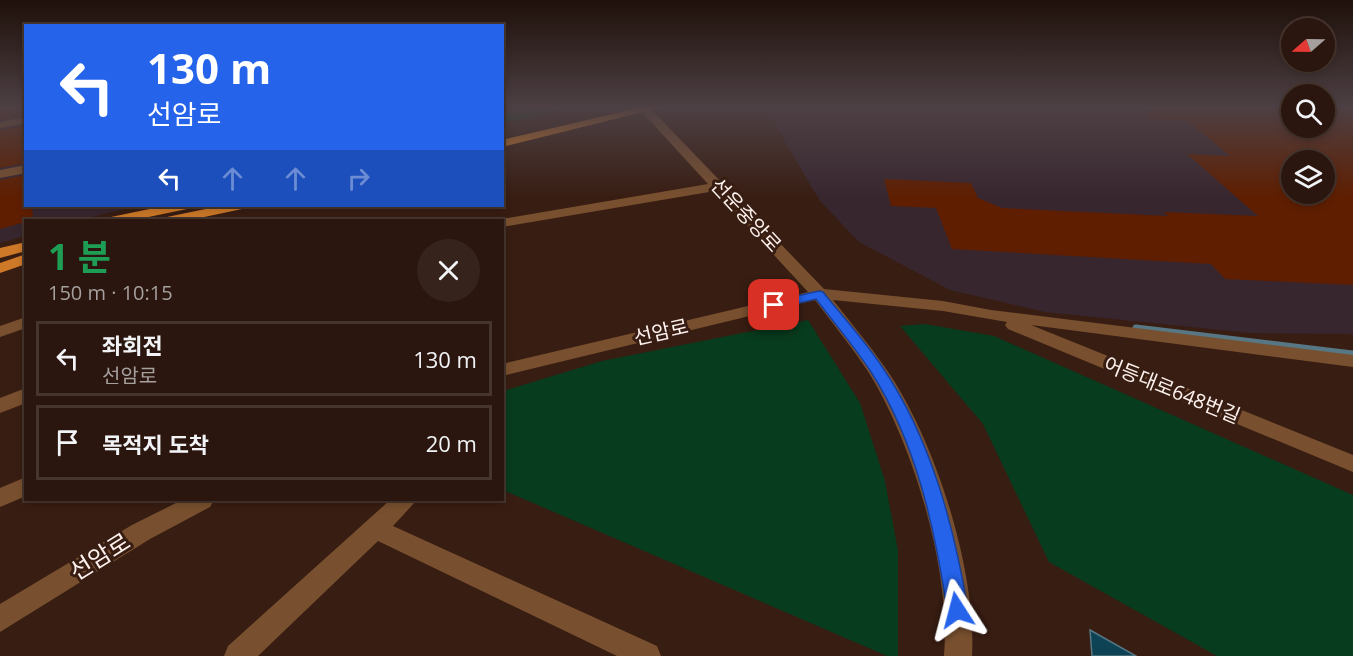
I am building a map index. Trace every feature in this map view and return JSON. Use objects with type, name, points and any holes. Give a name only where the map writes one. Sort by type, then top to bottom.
[{"type":"main road","points":[[504,144],[533,137]]},
{"type":"main road","points":[[121,219],[177,207]]},
{"type":"main road","points":[[177,219],[232,207]]},
{"type":"main road","points":[[0,253],[24,247]]},
{"type":"main road","points":[[0,268],[24,260]]},
{"type":"street","name":"선운중앙로","points":[[678,137],[719,186],[819,294],[877,370],[907,423],[928,481],[949,556],[960,628],[958,656]]},
{"type":"street","points":[[0,174],[24,169]]},
{"type":"street","points":[[504,223],[719,186]]},
{"type":"street","name":"선암로","points":[[504,370],[819,294],[943,306],[991,315]]},
{"type":"street","points":[[991,315],[1353,361]]},
{"type":"street","name":"어등대로648번길","points":[[991,315],[1353,464]]},
{"type":"street","points":[[0,332],[24,323]]},
{"type":"street","points":[[0,406],[24,396]]},
{"type":"street","points":[[0,498],[24,487]]},
{"type":"street","name":"선암로","points":[[0,619],[141,532],[200,501]]},
{"type":"street","points":[[238,656],[404,501]]},
{"type":"street","points":[[374,528],[648,656]]},
{"type":"shaded area","points":[[0,137],[24,137],[24,207],[134,207],[83,219],[24,219],[24,236],[0,243]]},
{"type":"shaded area","points":[[782,137],[1353,137],[1353,334],[1250,333],[1045,312],[950,290],[859,242],[820,201]]},
{"type":"green space","points":[[808,320],[860,403],[885,481],[898,551],[898,656],[887,656],[504,490],[504,391],[602,361]]},
{"type":"green space","points":[[925,324],[994,336],[1353,495],[1353,656],[1217,656],[1049,562],[983,424],[900,326]]},
{"type":"water","points":[[1090,630],[1136,656],[1092,656]]},
{"type":"building","points":[[0,137],[24,137],[24,163],[0,168]]},
{"type":"building","points":[[1207,137],[1353,137],[1353,285],[1225,279],[1211,264],[952,249],[936,208],[891,206],[884,179],[971,183],[978,198],[1002,208],[1168,216],[1164,212],[1258,216],[1187,154],[1230,156]]},
{"type":"building","points":[[24,175],[24,207],[32,207],[33,219],[24,219],[24,222],[0,229],[0,180]]},
{"type":"waterway","points":[[1136,328],[1353,354]]},
{"type":"route","points":[[774,305],[819,294],[877,370],[907,423],[928,481],[945,549],[949,556],[957,610]]}]
